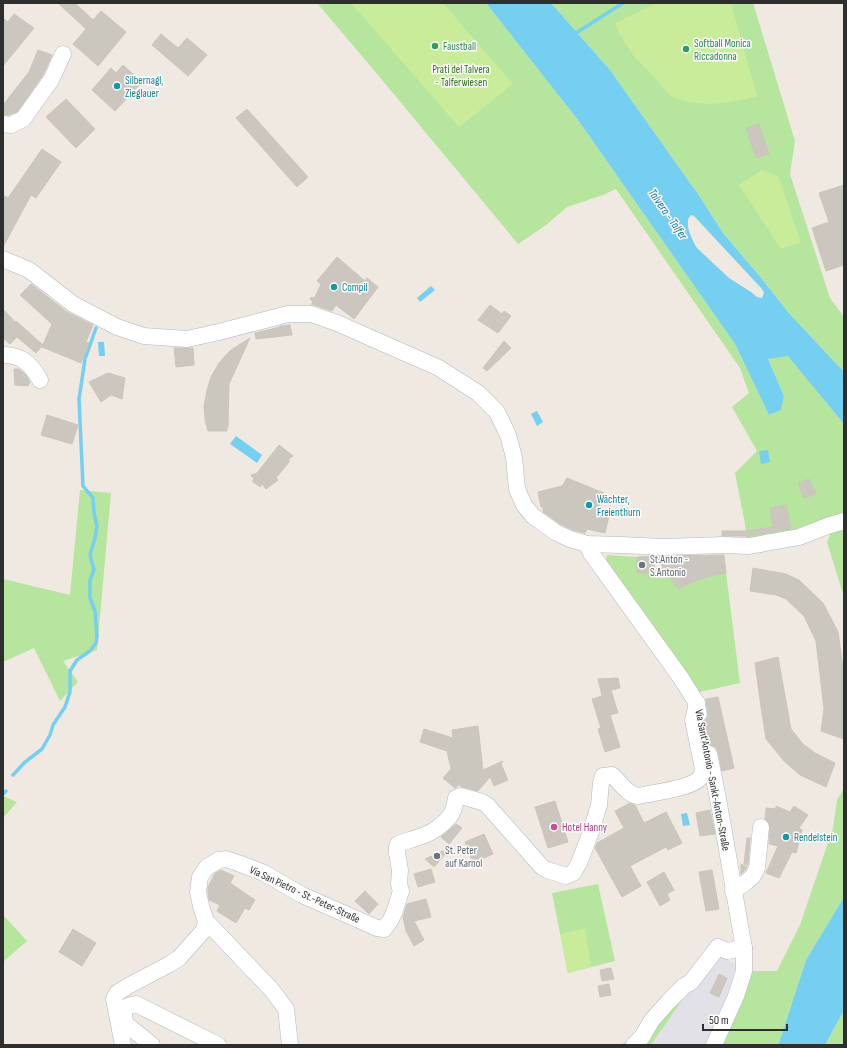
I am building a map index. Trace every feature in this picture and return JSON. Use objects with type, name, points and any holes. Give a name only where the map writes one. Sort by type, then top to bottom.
[{"type":"street","points":[[3,124],[11,124],[23,120],[51,80],[63,54]]},
{"type":"street","points":[[5,263],[29,270],[73,304],[117,327],[144,336],[187,338],[219,332],[288,314],[311,314],[337,323],[439,368],[478,393],[497,412],[508,435],[514,457],[517,489],[524,505],[533,516],[555,532],[570,539],[587,544],[663,547],[724,545],[749,546],[799,537],[837,523]]},
{"type":"street","points":[[3,355],[13,355],[26,362],[35,371],[40,380]]},
{"type":"street","name":"Via Sant'Antonio - Sankt-Anton-Straße","points":[[587,544],[591,553],[682,678],[697,703],[724,831],[733,892],[744,948],[744,971],[742,978],[736,996],[714,1045]]},
{"type":"street","name":"Via San Pietro - St.-Peter-Straße","points":[[206,921],[198,892],[200,876],[207,867],[219,860],[226,859],[264,873],[302,895],[377,928],[384,929],[394,913],[401,891],[399,884],[400,870],[397,853],[398,844],[430,833],[442,824],[450,816],[454,808],[456,798],[461,796],[487,805],[545,869],[569,876],[573,873],[592,832],[599,805],[600,783],[603,776],[612,775],[635,796],[688,785],[694,783],[700,778],[703,771],[693,720],[697,703]]},
{"type":"street","points":[[733,892],[752,876],[757,868],[761,827]]},
{"type":"street","points":[[124,1045],[121,1020],[114,999],[117,993],[179,958],[204,930],[206,921]]},
{"type":"street","points":[[206,921],[271,988],[286,1009],[290,1045]]},
{"type":"street","points":[[634,1045],[642,1037],[652,1020],[684,986],[691,982],[718,947],[727,951],[744,948]]},
{"type":"street","points":[[121,1020],[124,1011],[128,1006],[136,1004],[218,1045]]},
{"type":"street","points":[[121,1020],[152,1045]]},
{"type":"shaded area","points":[[716,951],[744,971],[714,1045],[651,1045]]},
{"type":"green space","name":"Prati del Talvera - Talferwiesen","points":[[317,3],[486,3],[578,120],[735,344],[769,415],[781,410],[784,396],[768,359],[789,355],[844,424],[844,597],[827,542],[830,535],[826,523],[747,541],[735,473],[757,451],[732,407],[749,393],[740,368],[616,189],[567,207],[546,225],[518,244]]},
{"type":"green space","name":"Faustball","points":[[351,3],[443,3],[513,84],[459,127]]},
{"type":"green space","points":[[551,3],[753,3],[795,141],[790,174],[830,298],[844,317],[844,372],[787,311],[723,233],[700,197],[610,70]]},
{"type":"green space","name":"Softball Monica Riccadonna","points":[[656,3],[731,3],[757,96],[725,103],[704,104],[693,103],[673,97],[669,94],[633,55],[615,23]]},
{"type":"green space","points":[[762,170],[778,176],[801,242],[781,249],[739,185]]},
{"type":"green space","points":[[80,490],[111,493],[97,650],[63,661],[78,682],[60,701],[34,648],[3,662],[3,579],[70,595]]},
{"type":"green space","points":[[607,555],[637,557],[637,573],[666,567],[667,573],[678,589],[691,583],[689,571],[711,576],[726,573],[740,683],[695,693],[604,560],[606,559]]},
{"type":"green space","points":[[844,788],[844,897],[806,960],[779,1043],[777,1045],[714,1045],[744,971],[777,971],[800,925],[833,828],[837,800]]},
{"type":"green space","points":[[3,796],[17,802],[3,818]]},
{"type":"green space","points":[[598,884],[615,961],[568,973],[552,893]]},
{"type":"green space","points":[[3,915],[27,941],[3,962]]},
{"type":"green space","points":[[585,928],[591,967],[568,973],[560,934]]},
{"type":"green space","points":[[716,951],[651,1045],[619,1045],[632,1040]]},
{"type":"green space","points":[[844,1010],[844,1045],[825,1045]]},
{"type":"water","name":"Talvera - Talfer","points":[[486,3],[551,3],[610,70],[700,197],[723,233],[787,311],[844,372],[844,424],[788,356],[768,359],[784,396],[781,410],[769,415],[735,344],[578,120]],"holes":[[[691,215],[694,216],[762,289],[764,293],[762,298],[757,297],[729,278],[697,248],[688,226],[689,218]]]},
{"type":"water","points":[[431,286],[435,290],[420,302],[417,298]]},
{"type":"water","points":[[98,342],[104,342],[105,356],[99,356]]},
{"type":"water","points":[[537,411],[543,422],[537,426],[531,414]]},
{"type":"water","points":[[236,436],[262,455],[257,463],[230,444]]},
{"type":"water","points":[[768,450],[770,462],[761,464],[759,451]]},
{"type":"water","points":[[687,813],[690,825],[683,826],[681,814]]},
{"type":"water","points":[[844,897],[844,1010],[825,1045],[777,1045],[779,1043],[806,960]]},
{"type":"building","points":[[58,3],[75,3],[93,20],[101,11],[126,32],[98,66],[73,44],[86,29]]},
{"type":"building","points":[[14,14],[34,28],[3,66],[3,18],[8,22]]},
{"type":"building","points":[[161,34],[178,48],[187,38],[207,55],[188,76],[152,45]]},
{"type":"building","points":[[38,50],[52,55],[43,75],[17,112],[9,115],[3,115],[3,105],[29,72]]},
{"type":"building","name":"Silbernagl, Zieglauer","points":[[123,65],[142,82],[115,111],[92,90],[111,68],[116,73]]},
{"type":"building","points":[[66,99],[95,129],[76,148],[46,117]]},
{"type":"building","points":[[247,109],[308,177],[297,187],[236,118]]},
{"type":"building","points":[[759,124],[769,154],[756,158],[746,128]]},
{"type":"building","points":[[42,149],[61,162],[36,198],[31,195],[3,247],[3,195],[8,198]]},
{"type":"building","points":[[844,185],[844,265],[826,271],[812,228],[829,222],[819,193]]},
{"type":"building","points":[[337,257],[365,281],[367,278],[378,287],[354,319],[336,305],[332,311],[311,304],[313,303],[310,298],[315,297],[321,284],[317,281]]},
{"type":"building","points":[[31,284],[67,312],[93,325],[86,342],[89,343],[81,363],[42,347],[52,324],[20,295]]},
{"type":"building","points":[[490,305],[502,314],[504,311],[511,316],[498,333],[478,320]]},
{"type":"building","points":[[3,309],[15,322],[16,321],[43,345],[36,353],[17,337],[10,344],[3,338]]},
{"type":"building","points":[[290,325],[292,335],[256,339],[255,333],[280,326]]},
{"type":"building","points":[[250,338],[229,384],[227,431],[208,431],[204,406],[211,377],[219,363],[231,350]]},
{"type":"building","points":[[504,341],[511,348],[487,371],[483,368]]},
{"type":"building","points":[[174,348],[193,348],[194,365],[176,367]]},
{"type":"building","points":[[14,369],[19,369],[26,375],[30,382],[28,386],[15,385]]},
{"type":"building","points":[[108,373],[125,378],[122,399],[111,395],[101,402],[89,382]]},
{"type":"building","points":[[47,415],[78,425],[72,444],[41,435]]},
{"type":"building","points":[[279,445],[293,456],[289,459],[289,462],[276,478],[278,480],[266,489],[262,484],[260,487],[252,481],[254,479],[251,475],[257,473]]},
{"type":"building","name":"Wächter, Freienthurn","points":[[567,478],[604,493],[597,513],[609,516],[605,533],[587,529],[585,533],[573,530],[560,524],[543,512],[543,507],[541,507],[538,492],[562,486]]},
{"type":"building","points":[[809,479],[816,494],[804,498],[798,483]]},
{"type":"building","points":[[786,505],[791,529],[748,536],[722,536],[722,531],[746,531],[773,527],[770,508]]},
{"type":"building","points":[[724,555],[726,573],[695,581],[678,589],[655,556]]},
{"type":"building","points":[[655,556],[654,574],[637,573],[637,557]]},
{"type":"building","points":[[753,568],[786,574],[799,580],[823,603],[838,632],[844,675],[844,739],[821,731],[824,709],[816,641],[804,616],[786,599],[776,595],[750,591]]},
{"type":"building","points":[[778,657],[791,729],[803,744],[815,753],[835,763],[826,787],[800,775],[784,761],[766,739],[755,663]]},
{"type":"building","points":[[618,678],[620,688],[611,690],[618,713],[610,715],[620,747],[605,752],[598,729],[601,728],[592,699],[602,696],[598,679]]},
{"type":"building","points":[[718,697],[734,768],[722,771],[716,747],[710,745],[705,721],[708,716],[706,699]]},
{"type":"building","points":[[478,726],[483,770],[503,761],[501,764],[508,780],[494,786],[490,777],[478,791],[459,785],[455,788],[443,778],[451,769],[447,751],[420,742],[424,729],[453,738],[452,730]]},
{"type":"building","points":[[555,801],[568,842],[548,848],[535,807]]},
{"type":"building","points":[[630,803],[635,805],[644,823],[666,812],[682,843],[668,850],[666,847],[630,866],[641,886],[622,897],[595,848],[597,843],[624,828],[615,811]]},
{"type":"building","name":"Rendelstein","points":[[776,806],[790,812],[794,806],[808,815],[799,828],[802,830],[796,853],[792,852],[779,878],[766,873],[778,846],[769,844],[770,828],[769,823],[765,819],[766,808],[776,809]]},
{"type":"building","points":[[710,810],[715,834],[700,836],[696,813]]},
{"type":"building","points":[[456,824],[462,828],[449,844],[441,837]]},
{"type":"building","points":[[484,834],[493,854],[473,863],[465,842]]},
{"type":"building","points":[[747,838],[750,838],[748,865],[744,864]]},
{"type":"building","name":"St. Peter auf Karnol","points":[[450,848],[434,867],[425,859]]},
{"type":"building","points":[[741,864],[747,867],[741,874]]},
{"type":"building","points":[[431,869],[435,882],[418,887],[414,874]]},
{"type":"building","points":[[221,870],[234,876],[230,883],[255,900],[249,910],[245,908],[236,923],[217,911],[220,905],[209,900],[208,887],[215,873]]},
{"type":"building","points":[[712,870],[719,909],[706,911],[699,872]]},
{"type":"building","points":[[664,872],[674,890],[667,894],[670,900],[660,906],[647,882]]},
{"type":"building","points":[[365,891],[378,904],[369,914],[355,901]]},
{"type":"building","points":[[426,899],[431,917],[414,921],[424,940],[414,946],[406,931],[403,917],[407,904]]},
{"type":"building","points":[[73,929],[96,943],[82,966],[59,952]]},
{"type":"building","points":[[611,968],[614,979],[602,981],[600,970]]},
{"type":"building","points":[[719,974],[727,978],[719,997],[710,993]]},
{"type":"building","points":[[609,984],[611,995],[600,997],[598,986]]},
{"type":"waterway","points":[[573,35],[623,3]]},
{"type":"waterway","points":[[13,775],[24,763],[42,749],[50,735],[53,725],[65,707],[70,692],[70,671],[77,660],[90,651],[96,643],[97,636],[95,611],[90,598],[90,580],[94,570],[90,555],[97,526],[93,498],[83,486],[79,399],[85,359],[96,328]]},
{"type":"waterway","points":[[3,794],[6,791]]},
{"type":"place","name":"Faustball","points":[[435,46]]},
{"type":"place","name":"Softball Monica Riccadonna","points":[[686,49]]},
{"type":"place","name":"Silbernagl, Zieglauer","points":[[117,86]]},
{"type":"place","name":"Compil","points":[[334,287]]},
{"type":"place","name":"Wächter, Freienthurn","points":[[589,505]]},
{"type":"place","name":"St.Anton - S.Antonio","points":[[642,565]]},
{"type":"place","name":"Hotel Hanny","points":[[554,827]]},
{"type":"place","name":"Rendelstein","points":[[786,837]]},
{"type":"place","name":"St. Peter auf Karnol","points":[[437,856]]}]
